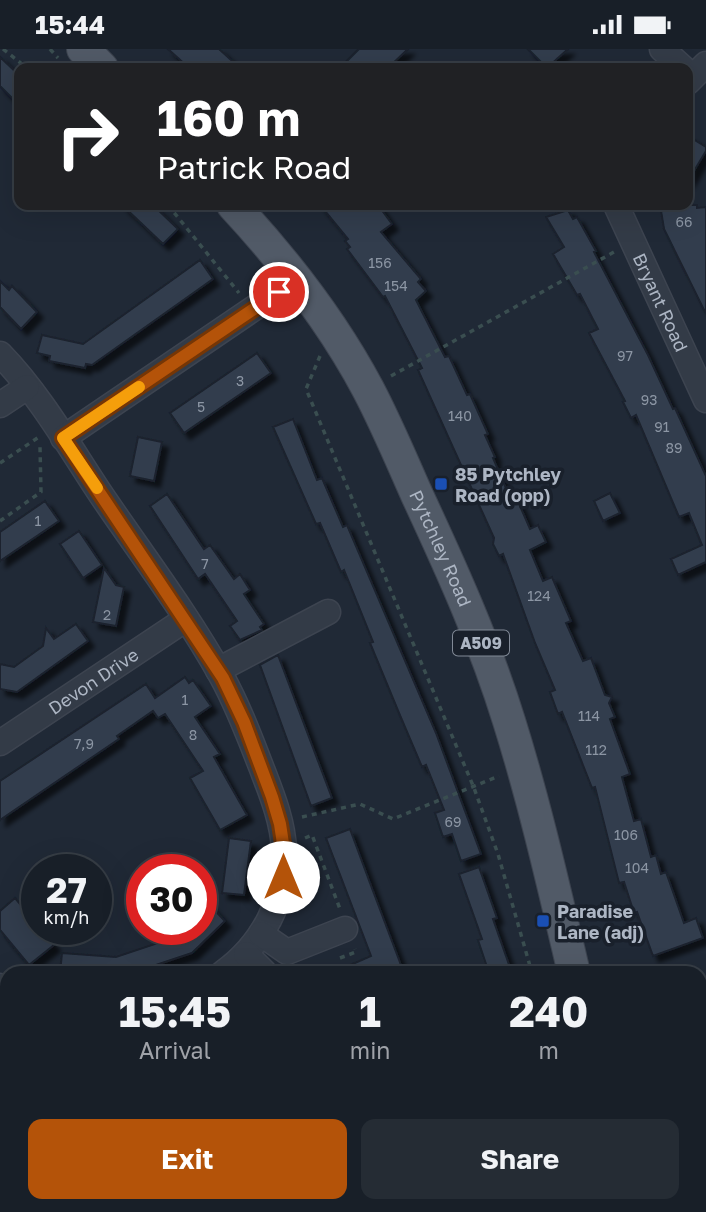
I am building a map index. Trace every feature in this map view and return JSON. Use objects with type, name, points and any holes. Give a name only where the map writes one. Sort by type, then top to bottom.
[{"type":"main road","points":[[83,49],[97,63]]},
{"type":"main road","name":"Pytchley Road","points":[[237,210],[297,279],[333,331],[368,389],[437,537],[476,628],[508,718],[545,850],[571,966]]},
{"type":"street","points":[[662,49],[679,63]]},
{"type":"street","name":"Bryant Road","points":[[618,210],[628,244],[706,400]]},
{"type":"street","points":[[50,439],[254,310],[297,279]]},
{"type":"street","points":[[0,354],[27,387],[50,439],[186,619],[218,670],[244,722],[280,824],[284,850],[283,877],[277,902],[261,934],[246,954],[231,966]]},
{"type":"street","points":[[0,405],[27,387]]},
{"type":"street","points":[[218,670],[328,612]]},
{"type":"street","name":"Devon Drive","points":[[0,743],[186,619]]},
{"type":"street","points":[[261,934],[287,952],[345,929]]},
{"type":"street","points":[[246,954],[258,966]]},
{"type":"path","points":[[3,49],[21,63]]},
{"type":"path","points":[[172,210],[254,310]]},
{"type":"path","points":[[383,380],[628,244]]},
{"type":"path","points":[[321,354],[306,389],[474,788],[499,854],[531,966]]},
{"type":"path","points":[[0,463],[50,439]]},
{"type":"path","points":[[0,521],[41,492],[40,447],[50,439]]},
{"type":"path","points":[[280,824],[325,810],[360,804],[393,819],[500,776]]},
{"type":"building","points":[[168,49],[219,49],[234,63],[183,63]]},
{"type":"building","points":[[359,49],[408,49],[393,63],[345,63]]},
{"type":"building","points":[[528,49],[568,49],[553,63],[542,63]]},
{"type":"building","points":[[0,57],[14,70],[14,100],[0,86]]},
{"type":"building","points":[[693,139],[706,147],[693,173]]},
{"type":"building","points":[[693,205],[697,205],[697,208],[706,207],[706,314],[664,229],[661,210],[693,210]]},
{"type":"building","points":[[127,210],[158,210],[178,229],[163,244]]},
{"type":"building","points":[[324,210],[382,210],[392,224],[381,232],[421,279],[418,282],[426,291],[416,300],[445,357],[449,356],[467,395],[470,394],[488,434],[485,435],[495,457],[493,458],[512,502],[517,499],[530,529],[538,525],[546,542],[530,550],[543,581],[552,577],[571,621],[566,623],[583,661],[591,658],[605,695],[612,697],[609,703],[615,717],[610,719],[630,774],[622,777],[634,821],[641,819],[651,857],[656,855],[661,874],[666,872],[684,923],[696,918],[703,938],[653,956],[624,882],[619,883],[595,787],[592,788],[562,712],[558,714],[550,692],[555,690],[503,554],[499,556],[493,544],[494,538],[418,370],[422,368],[385,296],[383,297],[347,249],[350,247],[345,241],[348,239]]},
{"type":"building","points":[[568,210],[573,219],[577,217],[596,251],[594,252],[673,409],[675,408],[706,476],[706,562],[678,575],[671,559],[702,545],[689,513],[679,517],[636,415],[631,418],[623,402],[625,401],[589,333],[598,329],[580,294],[577,295],[553,254],[564,247],[546,217]]},
{"type":"building","points":[[200,260],[213,279],[92,365],[86,364],[85,368],[49,361],[50,356],[37,353],[42,335],[83,344]]},
{"type":"building","points":[[0,281],[9,290],[12,286],[37,312],[21,329],[0,307]]},
{"type":"building","points":[[257,353],[271,373],[184,433],[170,413]]},
{"type":"building","points":[[293,419],[317,480],[322,478],[343,527],[347,525],[436,733],[481,854],[461,861],[452,834],[443,837],[435,813],[444,810],[426,765],[422,767],[399,713],[344,570],[341,572],[320,523],[316,524],[273,427]]},
{"type":"building","points":[[138,437],[162,442],[154,481],[130,476]]},
{"type":"building","points":[[610,493],[620,513],[603,521],[594,501]]},
{"type":"building","points":[[167,494],[204,549],[210,545],[234,579],[240,574],[250,590],[244,594],[264,624],[260,627],[262,630],[240,640],[230,626],[237,621],[205,574],[198,579],[150,506]]},
{"type":"building","points":[[45,501],[59,521],[0,561],[0,532]]},
{"type":"building","points":[[79,531],[102,565],[83,578],[60,544]]},
{"type":"building","points":[[104,568],[116,585],[124,587],[116,626],[93,622]]},
{"type":"building","points":[[76,624],[88,641],[17,692],[0,689],[0,664],[14,667],[43,646],[46,628],[54,639]]},
{"type":"building","points":[[278,655],[332,798],[311,806],[260,665]]},
{"type":"building","points":[[185,677],[189,683],[193,680],[211,706],[195,717],[220,754],[214,757],[247,815],[220,830],[190,778],[203,771],[165,714],[158,718],[153,711],[117,736],[119,739],[0,820],[0,781],[146,684],[155,698]]},
{"type":"building","points":[[350,829],[401,966],[348,966],[371,956],[326,838]]},
{"type":"building","points":[[229,838],[251,841],[244,895],[222,893]]},
{"type":"building","points":[[479,867],[497,918],[493,919],[510,966],[487,966],[478,940],[482,939],[459,874]]},
{"type":"building","points":[[15,898],[21,905],[21,945],[54,945],[29,965],[0,930],[0,911]]},
{"type":"building","points":[[217,913],[225,921],[217,929]]},
{"type":"building","points":[[152,945],[200,945],[192,953],[153,966],[61,966],[62,953],[116,957]]},
{"type":"slow traffic","points":[[97,488],[63,438],[139,387]]},
{"type":"place","name":"85 Pytchley Road (opp)","points":[[441,484]]},
{"type":"place","name":"Paradise Lane (adj)","points":[[543,921]]},
{"type":"route","points":[[279,292],[63,438],[223,678],[244,722],[272,797],[284,850],[283,877]]}]
